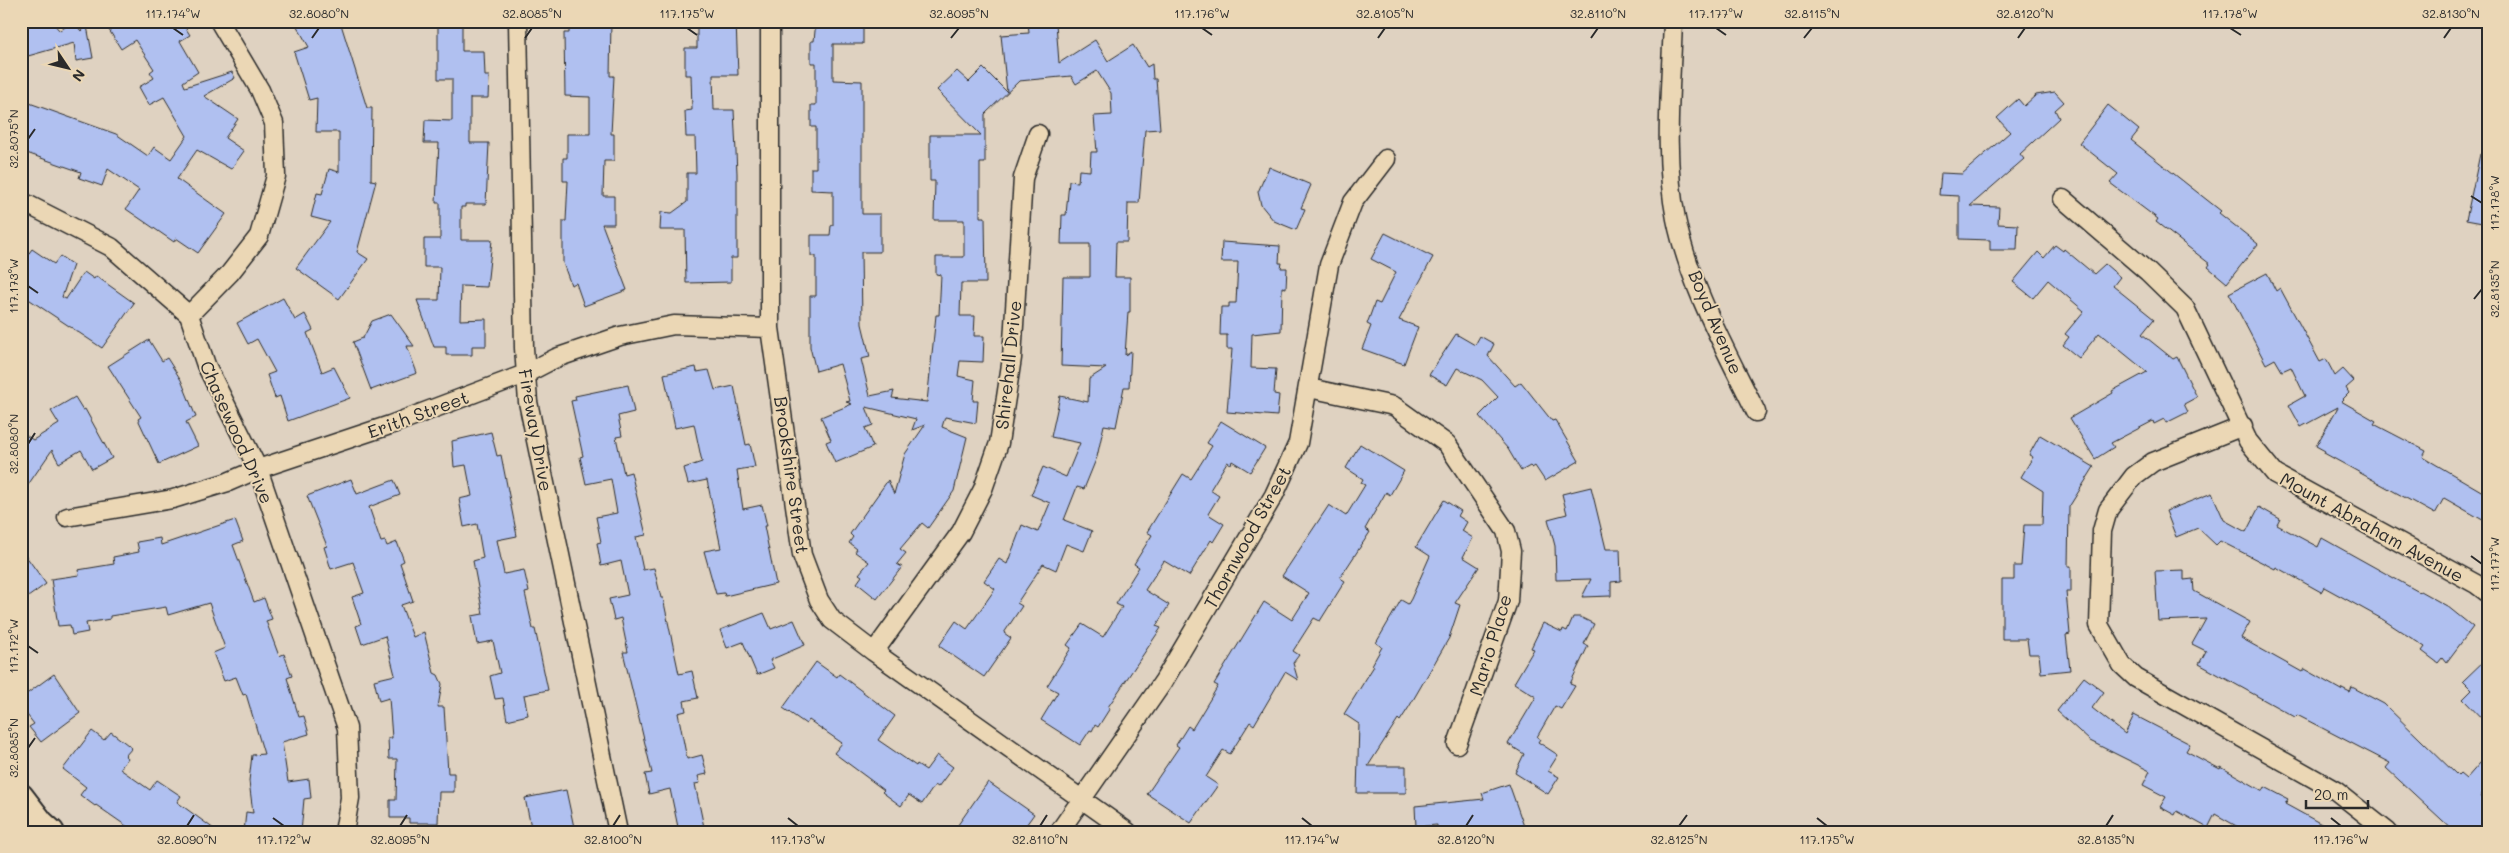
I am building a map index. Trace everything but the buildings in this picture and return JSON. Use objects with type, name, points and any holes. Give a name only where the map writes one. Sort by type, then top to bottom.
[{"type":"street","points":[[21,201],[111,247],[189,315],[230,274],[259,236],[276,176],[274,123],[260,90],[219,21]]},
{"type":"street","name":"Fireway Drive","points":[[518,21],[525,374],[528,402],[618,832]]},
{"type":"street","name":"Brookshire Street","points":[[770,21],[770,328],[802,555],[819,600],[832,620],[874,652],[1128,832]]},
{"type":"street","name":"Boyd Avenue","points":[[1673,21],[1668,142],[1676,219],[1700,296],[1756,412]]},
{"type":"street","name":"Shirehall Drive","points":[[874,652],[961,532],[983,489],[999,442],[1012,358],[1023,178],[1038,134]]},
{"type":"street","name":"Thornwood Street","points":[[1059,832],[1164,682],[1274,495],[1298,443],[1329,265],[1353,202],[1386,159]]},
{"type":"street","name":"Mount Abraham Avenue","points":[[2063,199],[2148,272],[2185,308],[2248,441],[2276,474],[2476,584],[2488,593]]},
{"type":"street","name":"Chasewood Drive","points":[[189,315],[206,365],[258,469],[347,728],[350,798],[344,832]]},
{"type":"street","name":"Erith Street","points":[[67,517],[174,500],[228,482],[258,469],[390,425],[525,374],[556,358],[620,336],[674,325],[770,328]]},
{"type":"street","name":"Mario Place","points":[[1309,388],[1394,406],[1447,444],[1506,531],[1510,551],[1508,601],[1457,744]]},
{"type":"street","points":[[2242,426],[2153,462],[2134,476],[2108,510],[2102,531],[2099,625],[2122,665],[2136,678],[2336,791],[2388,832]]},
{"type":"street","points":[[21,797],[41,823],[51,832]]}]
